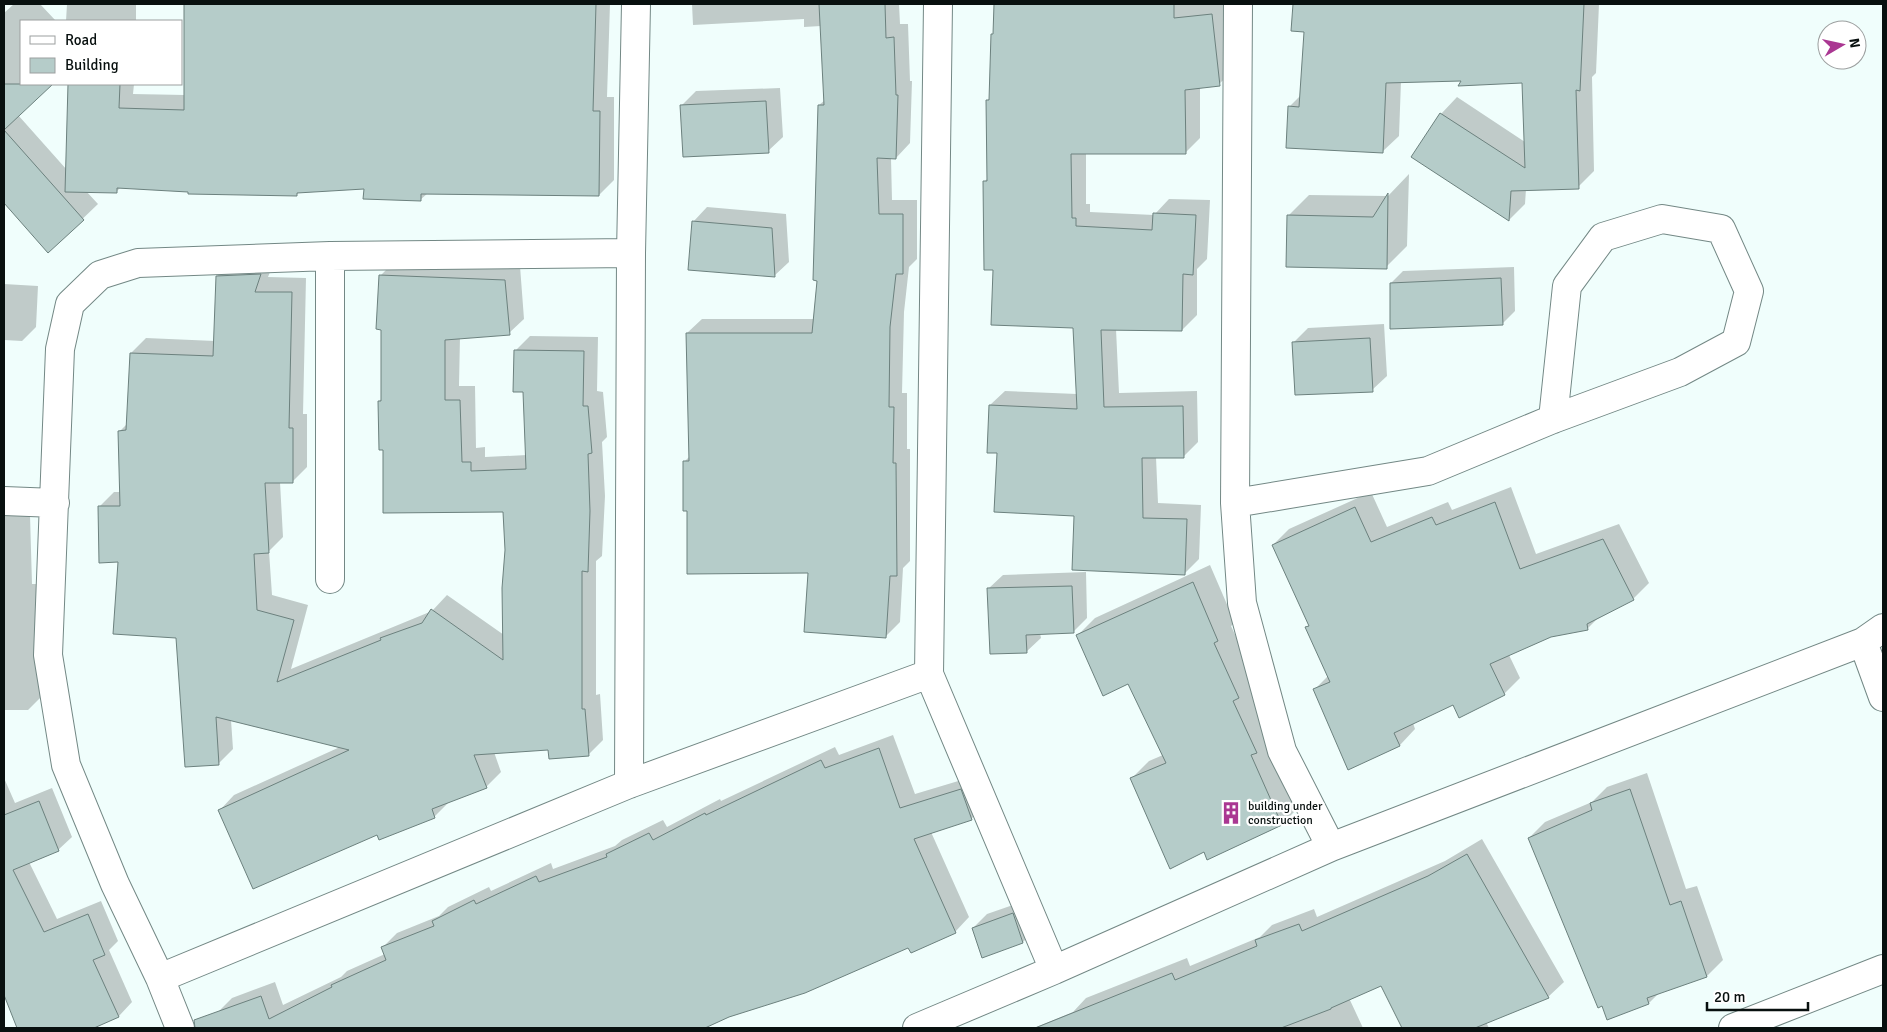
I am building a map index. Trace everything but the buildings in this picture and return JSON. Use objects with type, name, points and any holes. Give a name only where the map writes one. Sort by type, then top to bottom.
[{"type":"street","points":[[629,784],[631,253],[636,4]]},
{"type":"street","points":[[938,4],[929,674],[1054,970]]},
{"type":"street","points":[[1238,4],[1235,503],[1242,603],[1282,751],[1331,847]]},
{"type":"street","points":[[1235,503],[1428,472],[1553,419],[1680,372],[1736,342],[1749,291],[1720,229],[1662,219],[1603,236],[1567,286],[1553,419]]},
{"type":"street","points":[[180,1028],[160,978],[115,884],[66,765],[48,656],[56,503],[60,349],[70,304],[100,275],[138,263],[330,256],[631,253]]},
{"type":"street","points":[[330,256],[330,579]]},
{"type":"street","points":[[4,501],[56,503]]},
{"type":"street","points":[[917,1028],[1054,970],[1331,847],[1873,635],[1883,697]]},
{"type":"street","points":[[160,978],[629,784],[929,674]]},
{"type":"street","points":[[1733,1028],[1883,969]]},
{"type":"place","name":"building under construction","points":[[1231,813]]}]
